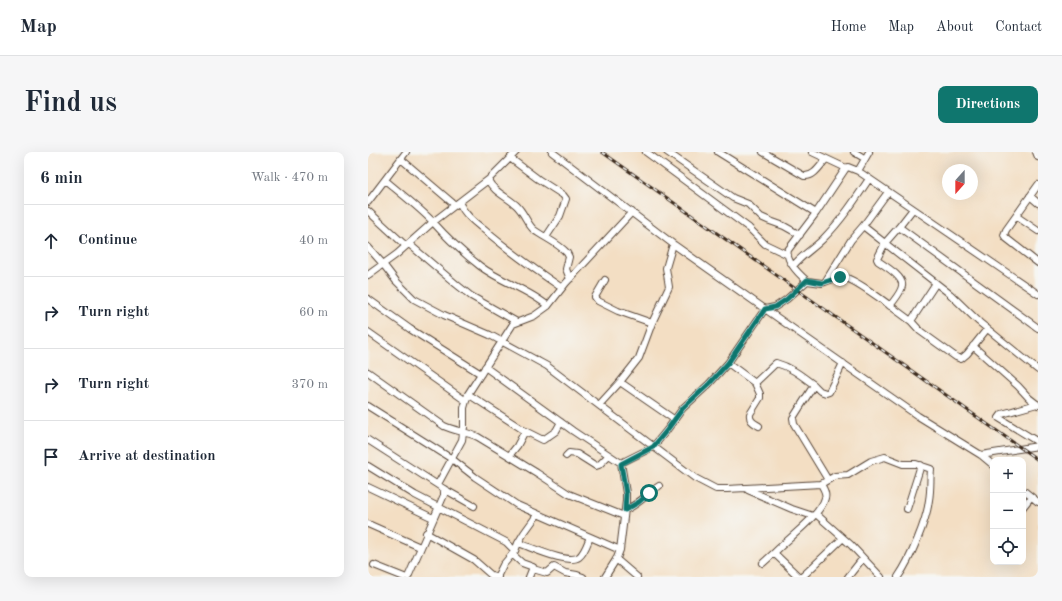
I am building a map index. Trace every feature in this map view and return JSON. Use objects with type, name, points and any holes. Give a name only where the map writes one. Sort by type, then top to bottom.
[{"type":"street","points":[[368,275],[408,245],[433,222],[488,180],[516,152]]},
{"type":"street","points":[[552,152],[673,244],[918,416],[981,455],[990,462]]},
{"type":"street","points":[[646,152],[756,233],[765,244],[786,254],[800,275],[807,280],[822,283],[840,277],[867,289],[911,321],[920,331],[958,359],[964,357],[987,329]]},
{"type":"street","points":[[667,152],[733,198],[748,204],[761,217],[784,226],[800,235]]},
{"type":"street","points":[[718,152],[816,213]]},
{"type":"street","points":[[763,152],[808,177],[814,174],[826,160]]},
{"type":"street","points":[[812,152],[826,160],[858,171],[1038,294]]},
{"type":"street","points":[[854,152],[864,158]]},
{"type":"street","points":[[858,171],[864,158],[869,152]]},
{"type":"street","points":[[1036,152],[1038,157]]},
{"type":"street","points":[[368,202],[404,154],[476,223],[513,254],[562,288]]},
{"type":"street","points":[[510,158],[563,195],[566,199],[560,216],[546,237]]},
{"type":"street","points":[[786,254],[846,168]]},
{"type":"street","points":[[794,266],[801,257],[816,246],[837,224],[869,179]]},
{"type":"street","points":[[385,180],[433,222],[448,239],[480,266],[504,281],[534,295],[548,306]]},
{"type":"street","points":[[488,180],[494,190],[520,209],[534,230],[546,237],[569,255],[566,269],[570,279]]},
{"type":"street","points":[[1038,185],[1004,235],[1038,262]]},
{"type":"street","points":[[825,282],[851,240],[888,192]]},
{"type":"street","points":[[1030,196],[1038,203]]},
{"type":"street","points":[[890,306],[902,287],[902,282],[899,277],[878,262],[877,258],[885,244],[913,209]]},
{"type":"street","points":[[368,211],[471,296],[517,322]]},
{"type":"street","points":[[438,484],[462,440],[464,408],[467,397],[513,324],[534,316],[548,306],[570,279],[632,212]]},
{"type":"street","points":[[1016,216],[1038,231]]},
{"type":"street","points":[[863,226],[950,294],[987,329],[1037,366]]},
{"type":"street","points":[[899,227],[1038,328]]},
{"type":"street","points":[[599,405],[639,358],[652,323],[669,287],[666,268],[673,244]]},
{"type":"street","points":[[368,247],[396,281],[414,299],[501,341],[554,370],[695,478],[716,489],[821,484],[835,476],[848,475],[871,461],[885,457],[903,464],[921,465],[931,469],[929,501],[911,554],[898,577]]},
{"type":"street","points":[[605,280],[595,297],[598,301],[618,311],[652,323]]},
{"type":"street","points":[[621,464],[653,447],[683,408],[709,384],[728,363],[765,309],[775,307],[787,299],[807,280]]},
{"type":"street","points":[[911,321],[936,283]]},
{"type":"street","points":[[368,299],[410,329],[481,374]]},
{"type":"street","points":[[368,332],[467,397],[543,440],[556,431],[561,422]]},
{"type":"street","points":[[973,346],[1037,404]]},
{"type":"street","points":[[728,363],[755,383],[760,394],[760,398],[750,414],[750,417],[751,421],[759,426]]},
{"type":"street","points":[[755,383],[776,363],[783,365],[799,374],[826,393],[829,392],[844,363]]},
{"type":"street","points":[[485,367],[621,464],[626,494],[623,533],[620,550],[605,577]]},
{"type":"street","points":[[368,372],[444,426],[452,430],[478,437],[569,494],[624,513]]},
{"type":"street","points":[[620,382],[675,420]]},
{"type":"street","points":[[814,385],[796,411],[793,418],[794,424],[828,480]]},
{"type":"street","points":[[1037,404],[1002,414],[999,418],[1038,442]]},
{"type":"street","points":[[368,406],[452,459],[517,506],[620,550]]},
{"type":"street","points":[[510,456],[525,431]]},
{"type":"street","points":[[368,440],[444,489],[474,506]]},
{"type":"street","points":[[981,455],[1038,446]]},
{"type":"street","points":[[566,456],[569,453],[575,453],[597,466],[608,456]]},
{"type":"street","points":[[907,509],[921,465]]},
{"type":"street","points":[[368,466],[415,495],[506,542],[516,559],[533,568],[547,573],[554,568],[565,573],[583,577]]},
{"type":"street","points":[[762,563],[814,515],[826,498],[826,493],[821,484]]},
{"type":"street","points":[[624,513],[659,486]]},
{"type":"street","points":[[368,487],[433,518]]},
{"type":"street","points":[[744,488],[792,508],[814,515],[843,538],[881,577]]},
{"type":"street","points":[[408,577],[426,533],[444,495],[444,489]]},
{"type":"street","points":[[1026,493],[1038,502]]},
{"type":"street","points":[[1026,503],[1031,497]]},
{"type":"street","points":[[426,533],[448,544],[474,560],[491,575],[498,577],[503,565],[538,515]]},
{"type":"street","points":[[368,524],[420,547]]},
{"type":"street","points":[[518,543],[566,559],[581,556],[590,538]]},
{"type":"street","points":[[802,577],[843,538]]},
{"type":"street","points":[[774,553],[799,577]]},
{"type":"street","points":[[848,577],[863,558]]},
{"type":"street","points":[[616,559],[637,577]]},
{"type":"street","points":[[374,565],[404,577]]},
{"type":"street","points":[[529,577],[533,568]]},
{"type":"railway","points":[[602,152],[1038,460]]},
{"type":"route","points":[[649,493],[639,502],[625,510],[626,494],[621,464],[653,447],[675,420],[679,412],[709,384],[728,363],[765,309],[775,307],[787,299],[807,280],[822,283],[840,277]]}]
